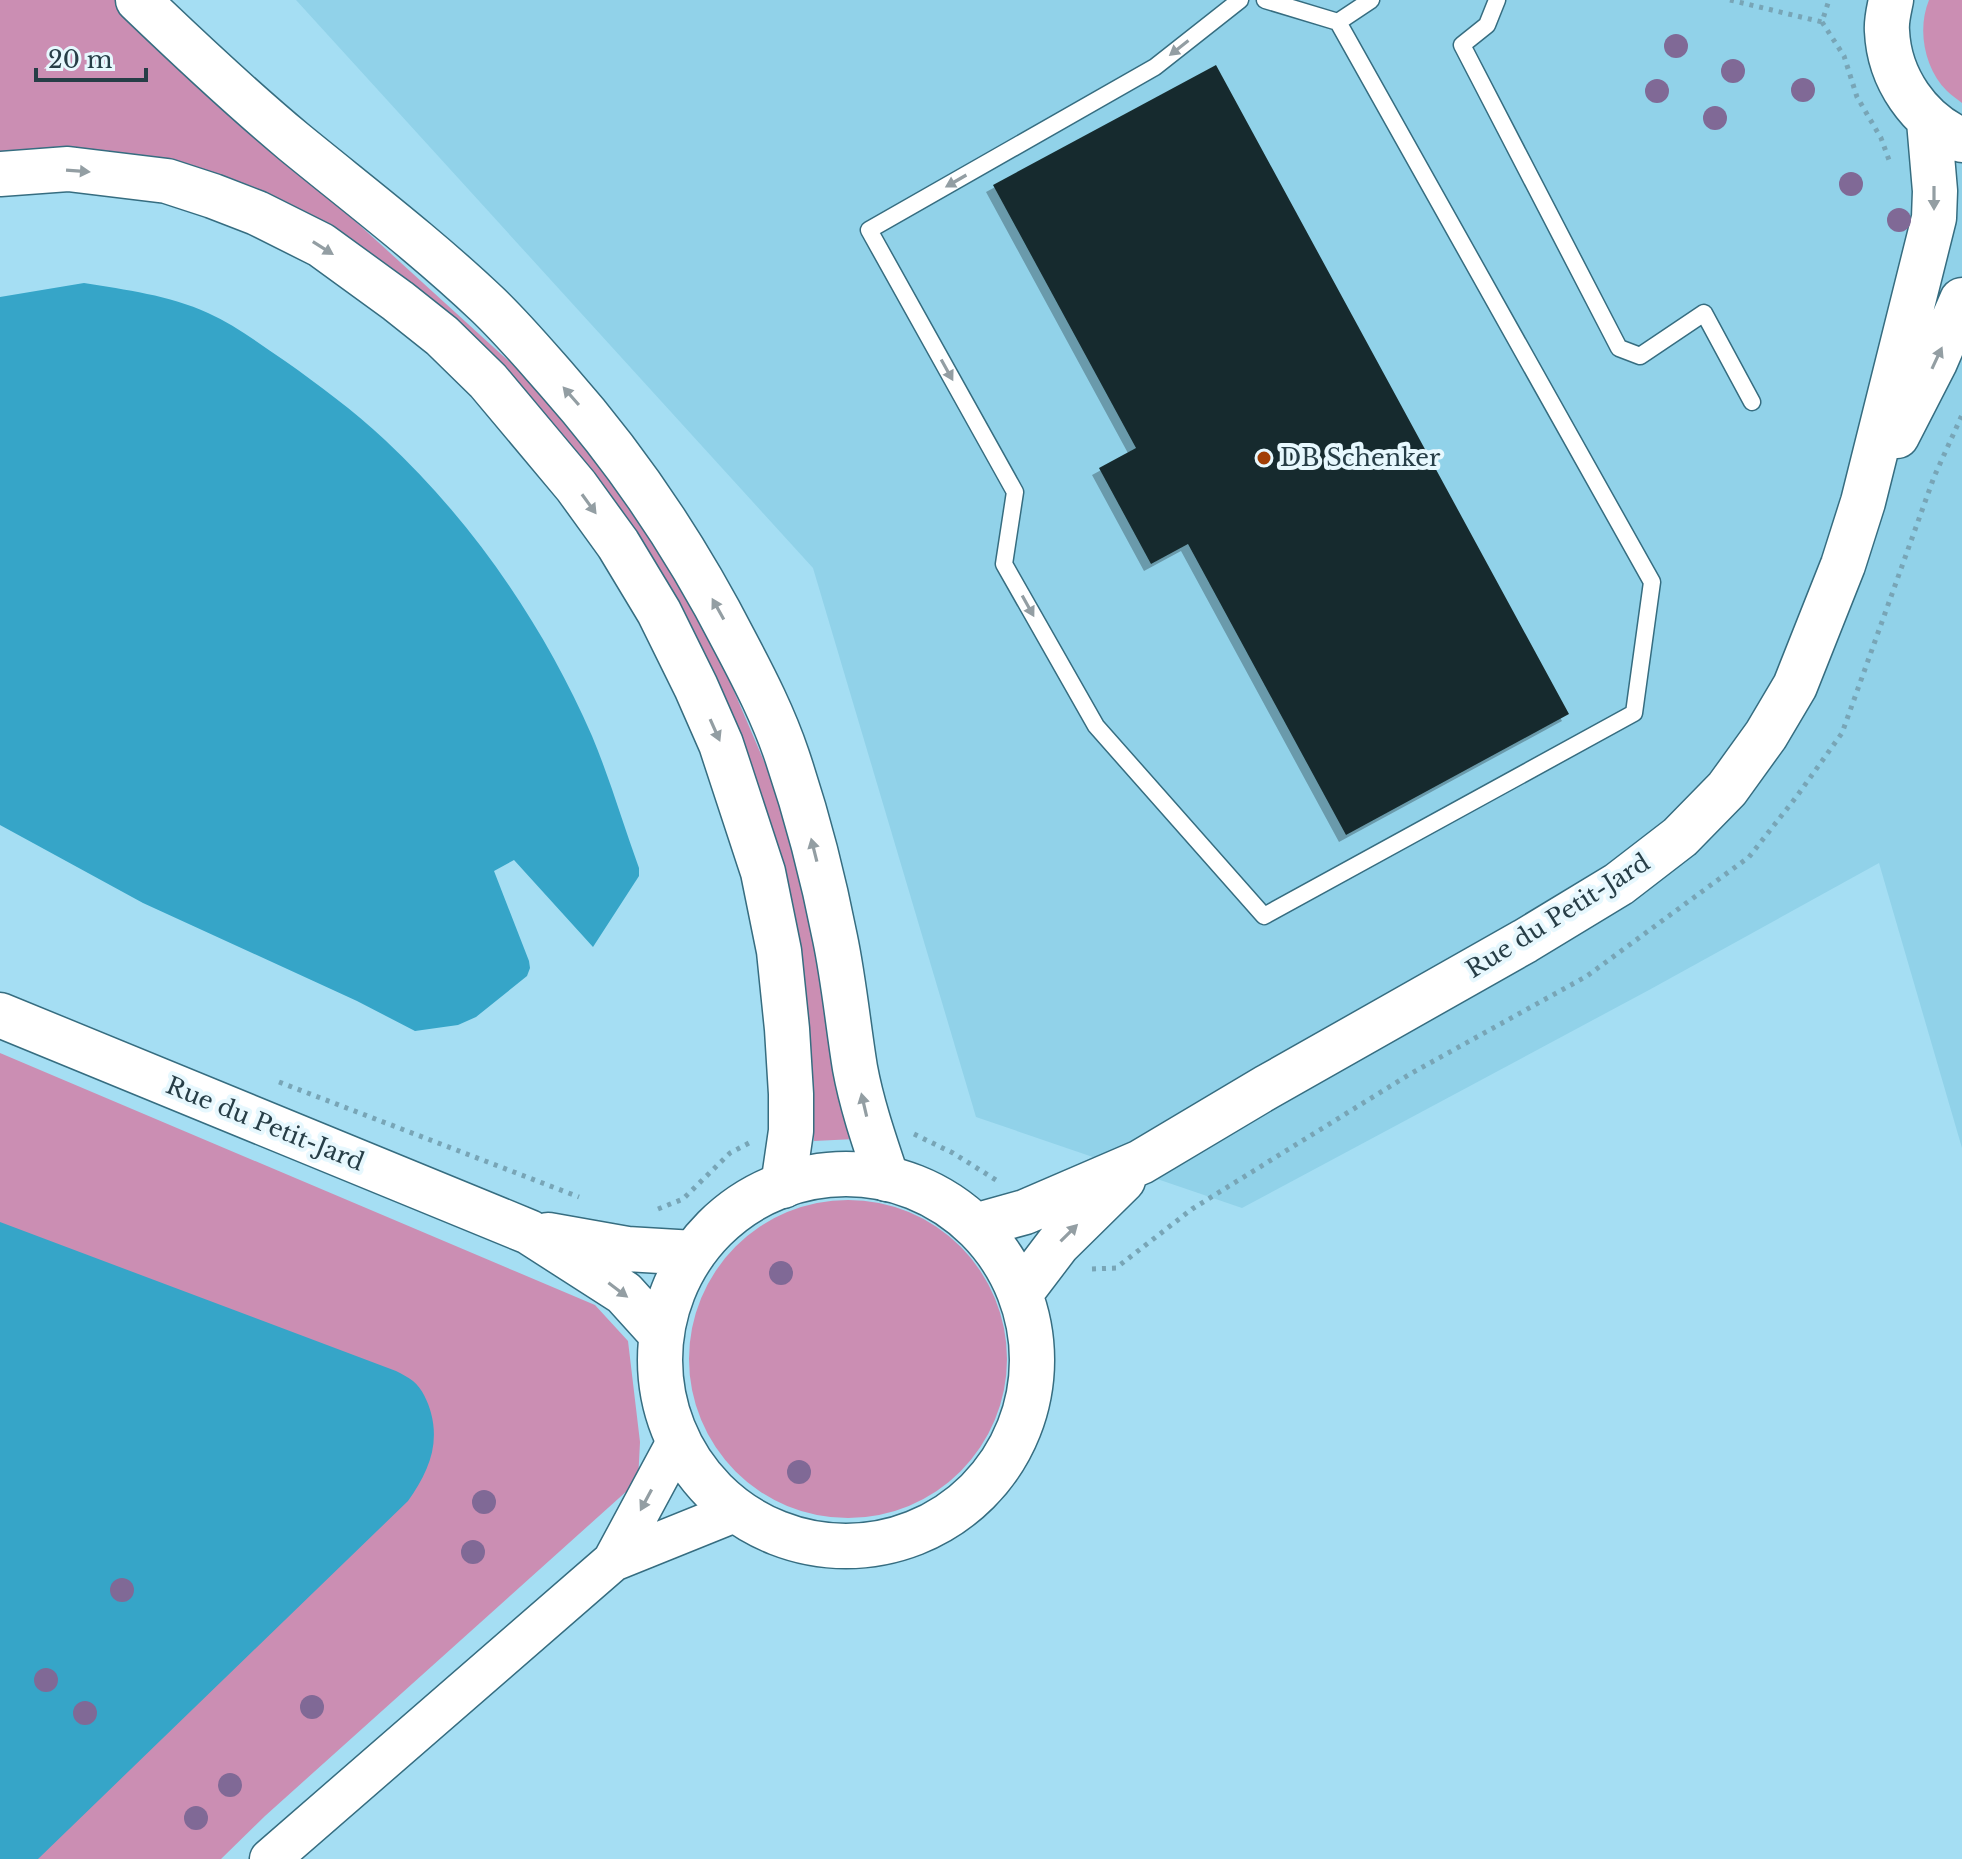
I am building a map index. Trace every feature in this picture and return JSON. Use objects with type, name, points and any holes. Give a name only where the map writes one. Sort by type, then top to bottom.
[{"type":"main road","points":[[138,0],[293,141],[419,243],[490,307],[593,421],[681,544],[721,613],[758,687],[786,754],[812,840],[835,937],[856,1070],[868,1121],[887,1179]]},
{"type":"main road","points":[[1863,502],[1934,218],[1935,191],[1946,130],[1906,95],[1892,64],[1887,30],[1891,0]]},
{"type":"main road","points":[[0,174],[68,169],[167,181],[257,213],[321,245],[442,336],[488,381],[557,463],[618,544],[659,612],[721,744],[763,872],[779,951],[788,1042],[791,1131],[783,1186]]},
{"type":"main road","points":[[1863,502],[1935,362],[1962,300]]},
{"type":"main road","name":"Rue du Petit-Jard","points":[[975,1226],[1025,1212],[1141,1162],[1525,941],[1619,884],[1680,837],[1727,789],[1766,735],[1795,686],[1843,565],[1863,502]]},
{"type":"main road","name":"Rue du Petit-Jard","points":[[0,1015],[529,1232],[624,1293],[662,1335]]},
{"type":"main road","name":"Rue du Petit-Jard","points":[[1020,1294],[1058,1244],[1141,1162]]},
{"type":"main road","points":[[861,1175],[887,1179],[919,1190],[948,1205],[975,1226],[1009,1269],[1029,1325],[1032,1356],[1031,1388],[1023,1419],[1011,1448],[993,1474],[972,1497],[947,1517],[919,1531],[888,1541],[857,1546],[825,1545],[794,1539],[737,1511],[694,1466],[678,1440],[662,1389],[660,1362],[668,1306],[694,1253],[733,1212],[757,1197],[809,1178],[861,1175]]},
{"type":"main road","name":"Rue du Petit-Jard","points":[[529,1232],[627,1249],[694,1253]]},
{"type":"street","points":[[613,1561],[678,1440]]},
{"type":"street","points":[[270,1859],[613,1561],[737,1511]]},
{"type":"lane","points":[[1240,0],[1155,67],[869,230],[1015,492],[1004,564],[1096,726],[1264,916],[1634,713],[1652,582],[1338,22],[1265,0]]},
{"type":"lane","points":[[1338,22],[1371,0]]},
{"type":"lane","points":[[1497,0],[1487,25],[1462,45],[1619,348],[1640,356],[1704,313],[1752,402]]},
{"type":"path","points":[[1730,0],[1822,22],[1829,0]]},
{"type":"path","points":[[1058,1244],[1074,1262],[1091,1269],[1116,1268],[1192,1209],[1384,1090],[1587,976],[1749,857],[1842,733],[1934,477],[1962,415]]},
{"type":"path","points":[[265,1077],[584,1199]]},
{"type":"path","points":[[868,1121],[891,1123],[953,1153],[1010,1189],[1025,1212]]},
{"type":"path","points":[[655,1210],[683,1199],[730,1153],[766,1135],[791,1131]]},
{"type":"shaded area","points":[[0,0],[117,0],[130,16],[557,405],[701,614],[784,808],[855,1139],[814,1141],[809,1043],[607,502],[228,180],[109,152],[0,161]]},
{"type":"shaded area","points":[[296,0],[1962,0],[1962,1148],[1879,863],[1242,1208],[976,1117],[813,568]]},
{"type":"shaded area","points":[[1929,0],[1962,0],[1962,103],[1939,82],[1928,60],[1923,35]]},
{"type":"shaded area","points":[[84,283],[178,302],[218,318],[247,335],[373,429],[448,505],[477,541],[529,616],[573,695],[599,752],[639,868],[639,876],[593,947],[514,860],[494,871],[529,961],[527,976],[476,1017],[458,1025],[415,1031],[357,1001],[143,903],[0,825],[0,297]]},
{"type":"shaded area","points":[[0,1053],[595,1305],[628,1341],[640,1442],[638,1481],[221,1859],[0,1859]]},
{"type":"shaded area","points":[[848,1200],[879,1203],[909,1212],[949,1236],[971,1258],[995,1298],[1004,1328],[1007,1359],[1004,1390],[995,1420],[971,1460],[949,1482],[909,1506],[879,1515],[848,1518],[817,1515],[787,1506],[747,1482],[725,1460],[701,1420],[692,1390],[689,1359],[692,1328],[701,1298],[725,1258],[747,1236],[787,1212],[817,1203]]},
{"type":"shaded area","points":[[0,1222],[396,1371],[419,1387],[431,1413],[434,1437],[430,1460],[408,1501],[38,1859],[0,1859]]},
{"type":"building","name":"DB Schenker","points":[[1216,65],[1569,714],[1346,835],[1188,544],[1151,564],[1099,468],[1136,448],[993,185]]},
{"type":"place","name":"DB Schenker","points":[[1264,458]]}]
